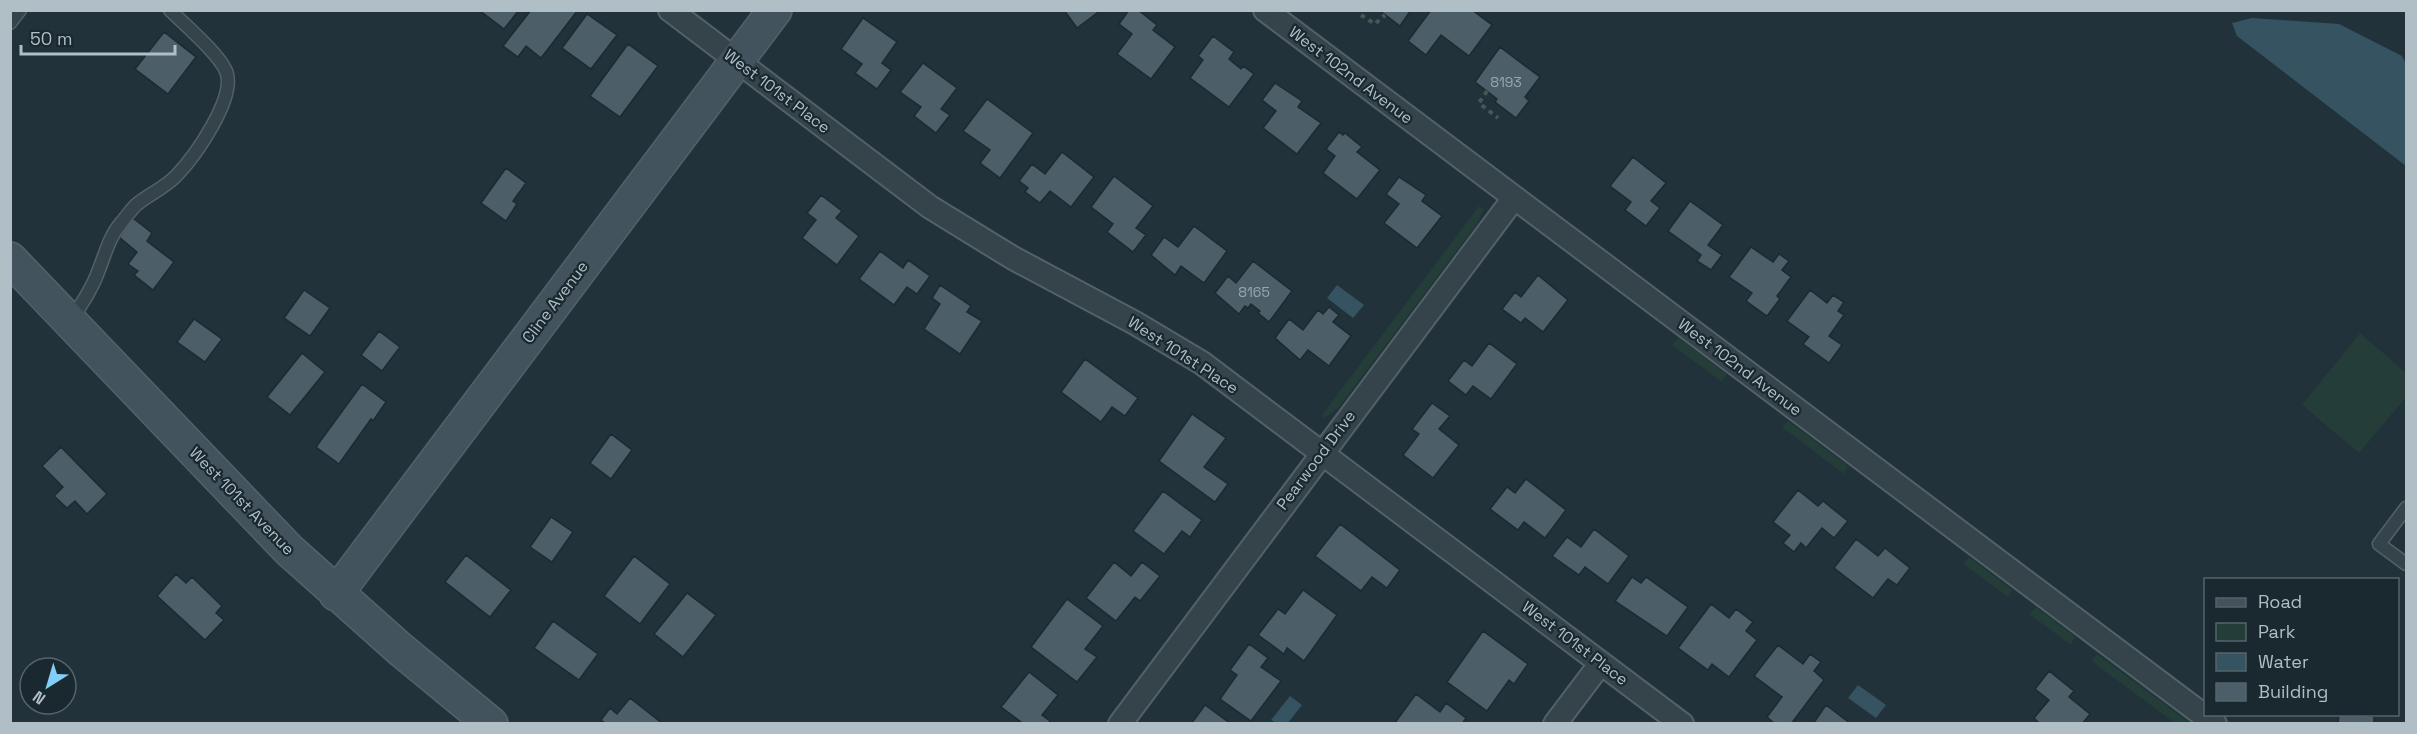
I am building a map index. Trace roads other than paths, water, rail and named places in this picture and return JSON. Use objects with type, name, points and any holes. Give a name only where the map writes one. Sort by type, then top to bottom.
[{"type":"street","name":"West 101st Place","points":[[670,10],[930,207],[1013,258],[1170,343],[1233,386],[1682,723]]},
{"type":"street","name":"Cline Avenue","points":[[336,594],[775,10]]},
{"type":"street","name":"West 102nd Avenue","points":[[1265,10],[2204,715]]},
{"type":"street","name":"Pearwood Drive","points":[[1120,723],[1514,198]]},
{"type":"street","name":"West 101st Avenue","points":[[10,259],[289,550],[336,594],[491,723]]},
{"type":"street","points":[[1555,723],[1601,663]]},
{"type":"lane","points":[[10,23],[20,10]]},
{"type":"lane","points":[[70,322],[98,274],[109,242],[119,225],[136,205],[159,192],[177,175],[198,146],[226,98],[229,83],[226,71],[219,60],[170,10]]},
{"type":"lane","points":[[2406,508],[2379,544],[2406,564]]},
{"type":"water","points":[[2252,18],[2339,24],[2402,56],[2406,64],[2406,166],[2237,36],[2232,23]]},
{"type":"water","points":[[1337,285],[1364,305],[1353,318],[1327,298]]},
{"type":"water","points":[[1858,685],[1886,705],[1876,718],[1848,698]]},
{"type":"water","points":[[1290,696],[1302,705],[1288,723],[1276,723],[1271,720]]}]
